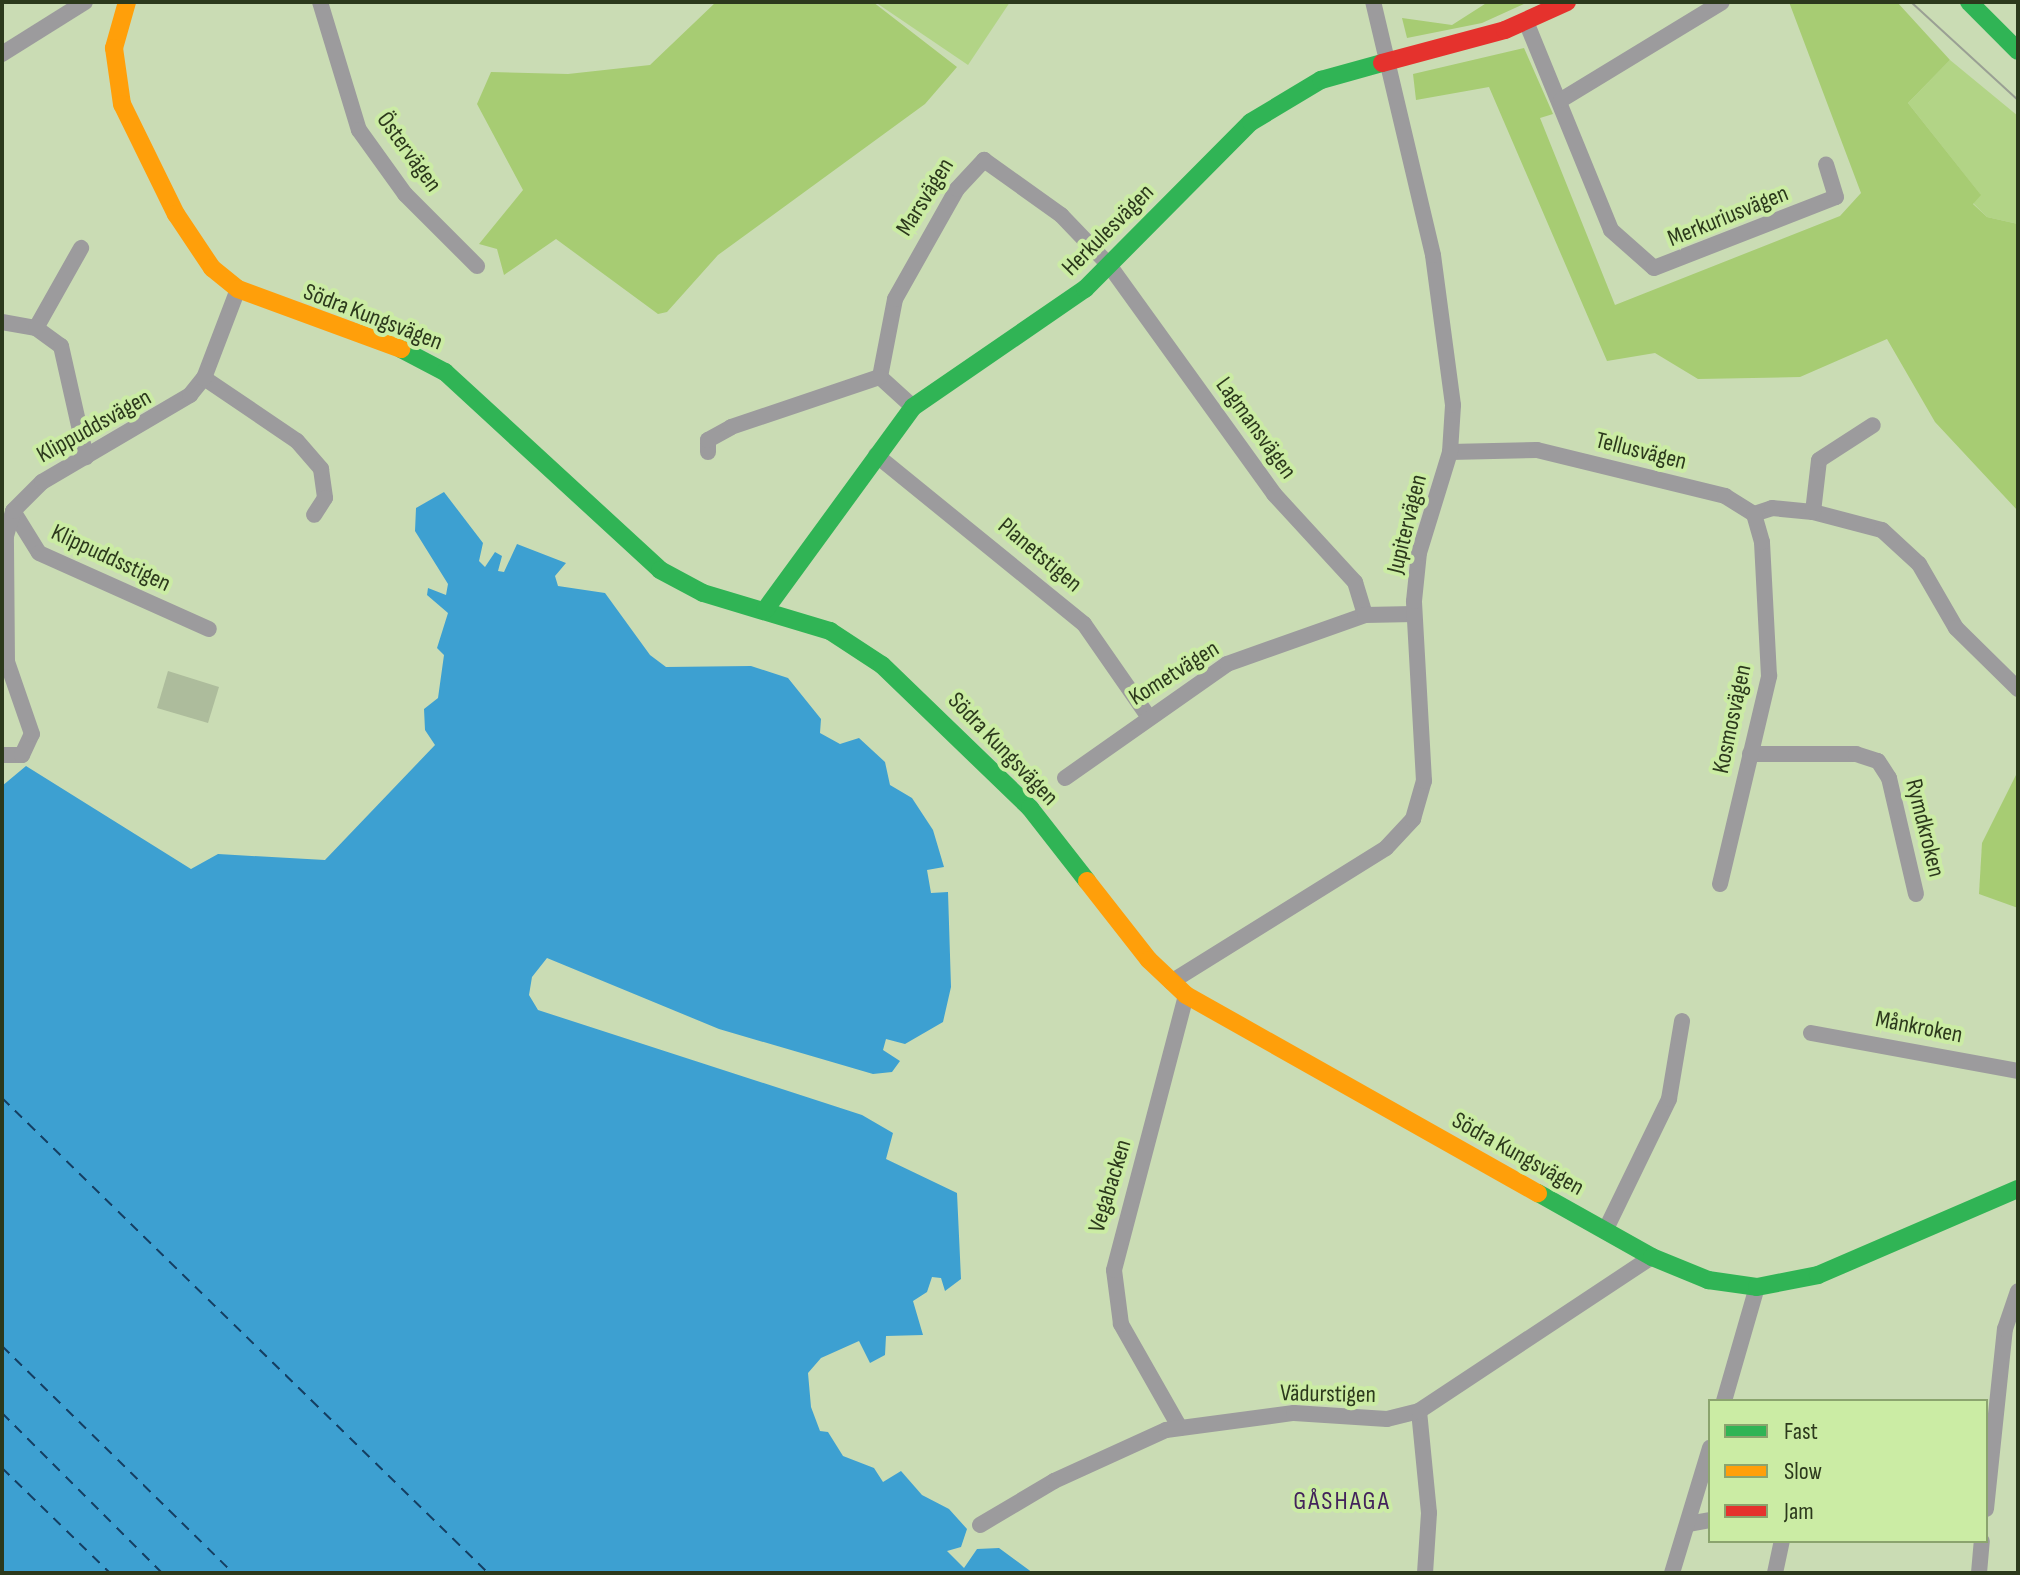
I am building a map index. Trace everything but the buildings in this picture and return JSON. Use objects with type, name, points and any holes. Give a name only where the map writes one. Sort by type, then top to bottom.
[{"type":"street","points":[[2,54],[85,2]]},
{"type":"street","name":"Södra Kungsvägen","points":[[127,2],[114,48],[122,104],[176,214],[212,268],[238,289],[438,367],[470,388],[660,570],[703,593],[830,631],[916,695],[1030,808],[1171,982],[1186,995],[1652,1257],[1708,1280],[1757,1287],[1818,1275],[2018,1189]]},
{"type":"street","name":"Östervägen","points":[[320,2],[359,130],[405,194],[477,266]]},
{"type":"street","name":"Jupitervägen","points":[[1171,982],[1353,874],[1413,819],[1425,749],[1414,614],[1419,553],[1450,452],[1448,335],[1384,63],[1373,2]]},
{"type":"street","name":"Herkulesvägen","points":[[765,610],[913,407],[1067,304],[1271,107],[1321,80],[1527,24],[1567,2]]},
{"type":"street","points":[[1561,100],[1722,2]]},
{"type":"street","points":[[1969,2],[2018,51]]},
{"type":"street","name":"Merkuriusvägen","points":[[1527,24],[1561,100],[1611,230],[1654,268],[1836,197],[1826,164]]},
{"type":"street","name":"Marsvägen","points":[[880,377],[898,291],[979,160],[1040,197],[1109,265]]},
{"type":"street","points":[[36,328],[81,248]]},
{"type":"street","name":"Lagmansvägen","points":[[1109,265],[1274,494],[1355,582],[1365,615]]},
{"type":"street","name":"Klippuddsvägen","points":[[13,511],[42,482],[179,406],[204,378],[238,289]]},
{"type":"street","points":[[2,322],[36,328],[66,358],[86,457]]},
{"type":"street","points":[[708,452],[708,440],[731,427],[880,377],[913,407]]},
{"type":"street","points":[[204,378],[297,441],[321,469],[325,498],[314,515]]},
{"type":"street","points":[[1813,512],[1819,460],[1873,425]]},
{"type":"street","name":"Tellusvägen","points":[[1450,452],[1537,450],[1725,496],[1754,514]]},
{"type":"street","name":"Planetstigen","points":[[876,455],[1084,624],[1148,716]]},
{"type":"street","points":[[1754,514],[1772,508],[1813,512],[1882,530],[1904,546],[1956,628],[2018,689]]},
{"type":"street","points":[[2,755],[22,755],[32,734],[4,664],[6,536],[13,511]]},
{"type":"street","name":"Klippuddsstigen","points":[[13,511],[39,553],[209,629]]},
{"type":"street","name":"Kosmosvägen","points":[[1720,884],[1769,676],[1768,608],[1754,514]]},
{"type":"street","name":"Kometvägen","points":[[1065,778],[1148,716],[1227,664],[1365,615],[1414,614]]},
{"type":"street","name":"Rymdkroken","points":[[1750,754],[1856,754],[1878,761],[1889,778],[1916,894]]},
{"type":"street","name":"Vegabacken","points":[[1180,1428],[1121,1324],[1114,1270],[1186,995]]},
{"type":"street","points":[[1605,1231],[1669,1099],[1682,1021]]},
{"type":"street","name":"Månkroken","points":[[1811,1033],[2018,1071]]},
{"type":"street","name":"Vädurstigen","points":[[980,1525],[1098,1459],[1180,1428],[1294,1413],[1387,1419],[1419,1411],[1652,1257]]},
{"type":"street","points":[[1725,1399],[1757,1287]]},
{"type":"street","points":[[1988,1490],[2005,1329],[2018,1291]]},
{"type":"street","points":[[1419,1411],[1429,1513],[1425,1573]]},
{"type":"street","points":[[1672,1573],[1708,1455]]},
{"type":"street","points":[[1688,1524],[1708,1520]]},
{"type":"street","points":[[1775,1573],[1782,1543]]},
{"type":"street","points":[[1979,1573],[1982,1543]]},
{"type":"green space","points":[[716,2],[873,2],[957,67],[925,104],[718,255],[667,312],[658,314],[556,239],[504,275],[497,249],[479,244],[523,190],[477,104],[491,72],[568,74],[650,65]]},
{"type":"green space","points":[[875,2],[1010,2],[968,65]]},
{"type":"green space","points":[[1488,2],[1528,2],[1482,23],[1407,38],[1402,18],[1452,25]]},
{"type":"green space","points":[[1789,2],[1897,2],[1950,60],[1908,103],[1981,195],[1973,204],[1987,217],[2018,224],[2018,511],[1935,422],[1887,339],[1800,377],[1698,379],[1655,353],[1607,361],[1489,87],[1416,100],[1413,74],[1524,48],[1553,114],[1540,118],[1615,305],[1840,216],[1861,193]]},
{"type":"green space","points":[[1950,60],[2018,116],[2018,224],[1987,217],[1973,203],[1980,194],[1908,103]]},
{"type":"green space","points":[[2018,771],[2018,908],[1979,894],[1982,843]]},
{"type":"water","points":[[444,492],[483,543],[479,561],[485,567],[495,552],[502,556],[498,571],[504,572],[517,544],[566,563],[555,576],[558,586],[605,593],[650,655],[666,667],[751,666],[788,678],[821,719],[820,733],[840,744],[859,738],[885,762],[890,785],[912,798],[933,830],[944,867],[927,870],[931,893],[948,892],[951,987],[943,1022],[905,1044],[886,1039],[883,1050],[900,1061],[892,1072],[873,1074],[719,1029],[547,958],[532,977],[529,995],[538,1010],[862,1115],[893,1133],[886,1159],[957,1193],[961,1279],[945,1291],[941,1278],[932,1277],[927,1292],[913,1301],[923,1335],[886,1336],[885,1355],[870,1363],[859,1341],[821,1358],[808,1373],[811,1407],[820,1431],[828,1432],[843,1456],[874,1468],[883,1482],[901,1471],[922,1495],[949,1509],[967,1529],[961,1547],[947,1551],[964,1568],[977,1549],[999,1548],[1033,1573],[2,1573],[2,786],[26,766],[191,869],[218,854],[325,860],[435,745],[425,730],[424,709],[438,698],[444,655],[437,648],[448,613],[427,595],[428,588],[446,595],[448,584],[415,531],[416,508]]},
{"type":"ferry route","points":[[2,1098],[488,1573]]},
{"type":"ferry route","points":[[2,1346],[233,1573]]},
{"type":"ferry route","points":[[2,1413],[162,1573]]},
{"type":"ferry route","points":[[2,1468],[110,1573]]},
{"type":"tram line","points":[[1911,2],[2018,100]]},
{"type":"traffic: fast","points":[[1969,2],[2018,51]]},
{"type":"traffic: fast","points":[[765,610],[913,407],[1085,289],[1251,122],[1321,80],[1382,63]]},
{"type":"traffic: fast","points":[[401,349],[445,372],[660,570],[703,593],[830,631],[882,665],[1030,808],[1087,881]]},
{"type":"traffic: fast","points":[[1538,1193],[1652,1257],[1708,1280],[1757,1287],[1818,1275],[2018,1189]]},
{"type":"traffic: slow","points":[[127,2],[114,48],[122,104],[176,214],[212,268],[238,289],[401,349]]},
{"type":"traffic: slow","points":[[1087,881],[1149,960],[1186,995],[1538,1193]]},
{"type":"traffic: jam","points":[[1382,63],[1505,30],[1567,2]]},
{"type":"district","name":"GÅSHAGA","points":[[1342,1502]]}]
